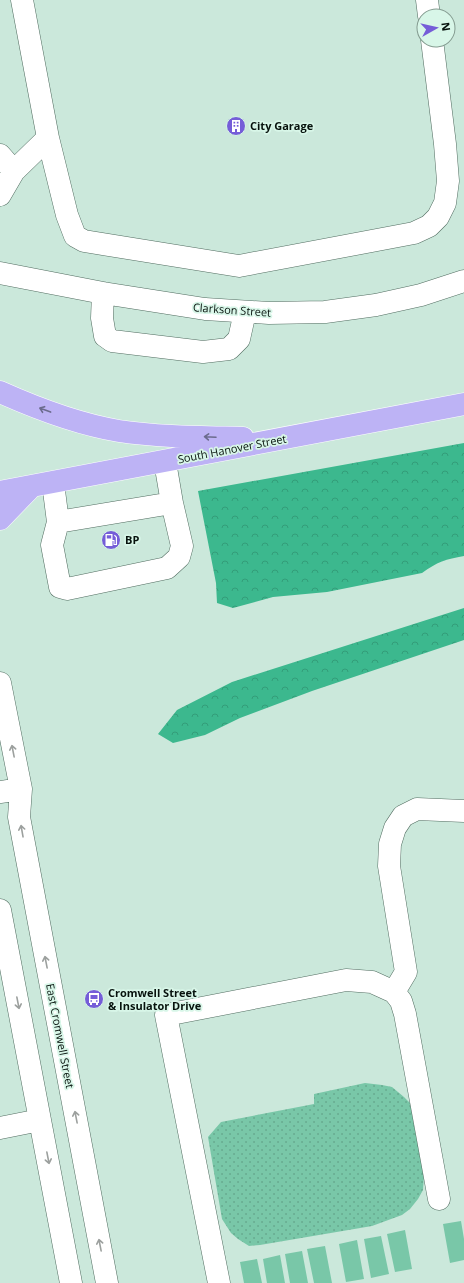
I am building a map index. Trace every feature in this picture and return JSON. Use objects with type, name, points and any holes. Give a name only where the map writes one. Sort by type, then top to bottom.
[{"type":"main road","points":[[0,392],[61,416],[90,425],[117,430],[146,434],[208,437],[291,438]]},
{"type":"main road","name":"South Hanover Street","points":[[0,492],[165,462],[464,404]]},
{"type":"main road","points":[[0,519],[31,487]]},
{"type":"street","points":[[22,0],[48,138],[67,216],[75,236],[84,241],[239,266],[414,233],[429,226],[438,217],[445,202],[448,182],[445,144],[433,48]]},
{"type":"street","points":[[0,194],[7,163],[48,138]]},
{"type":"street","name":"Clarkson Street","points":[[0,273],[103,293],[205,310],[269,314],[325,312],[376,305],[421,295],[464,281]]},
{"type":"street","points":[[103,293],[102,318],[105,336],[112,341],[203,352],[229,349],[239,339],[246,312]]},
{"type":"street","points":[[53,483],[58,522],[52,545],[60,587],[67,589],[167,568],[179,557],[182,546],[172,503],[165,462]]},
{"type":"street","points":[[58,522],[172,503]]},
{"type":"street","name":"East Cromwell Street","points":[[0,683],[10,791],[19,816],[107,1283]]},
{"type":"street","points":[[394,992],[406,972],[389,866],[390,844],[395,828],[403,816],[417,809],[464,811]]},
{"type":"street","points":[[0,910],[71,1283]]},
{"type":"street","points":[[219,1283],[166,1015],[346,980],[372,982],[394,992],[401,1001],[405,1014],[439,1198]]},
{"type":"street","points":[[0,1128],[40,1120]]},
{"type":"green space","points":[[464,443],[464,556],[452,558],[432,566],[422,573],[327,592],[273,597],[233,608],[217,603],[216,583],[198,491]]},
{"type":"green space","points":[[464,608],[464,640],[312,691],[240,718],[205,735],[173,743],[158,734],[177,710],[232,682]]},
{"type":"green space","points":[[365,1083],[392,1087],[413,1106],[425,1160],[423,1190],[410,1209],[402,1215],[372,1226],[260,1245],[249,1246],[238,1239],[231,1233],[222,1219],[208,1137],[221,1122],[314,1104],[314,1094]]},
{"type":"green space","points":[[461,1221],[464,1239],[464,1260],[450,1263],[443,1224]]},
{"type":"green space","points":[[405,1230],[412,1269],[395,1272],[387,1234]]},
{"type":"green space","points":[[381,1236],[389,1274],[371,1278],[364,1239]]},
{"type":"green space","points":[[357,1240],[364,1279],[346,1282],[339,1244]]},
{"type":"green space","points":[[325,1246],[332,1283],[314,1283],[307,1249]]},
{"type":"green space","points":[[302,1251],[308,1283],[290,1283],[285,1254]]},
{"type":"green space","points":[[280,1255],[285,1283],[267,1283],[263,1259]]},
{"type":"green space","points":[[257,1259],[262,1283],[244,1283],[240,1262]]},
{"type":"place","name":"City Garage","points":[[236,126]]},
{"type":"place","name":"BP","points":[[111,540]]},
{"type":"place","name":"Cromwell Street & Insulator Drive","points":[[94,999]]}]
